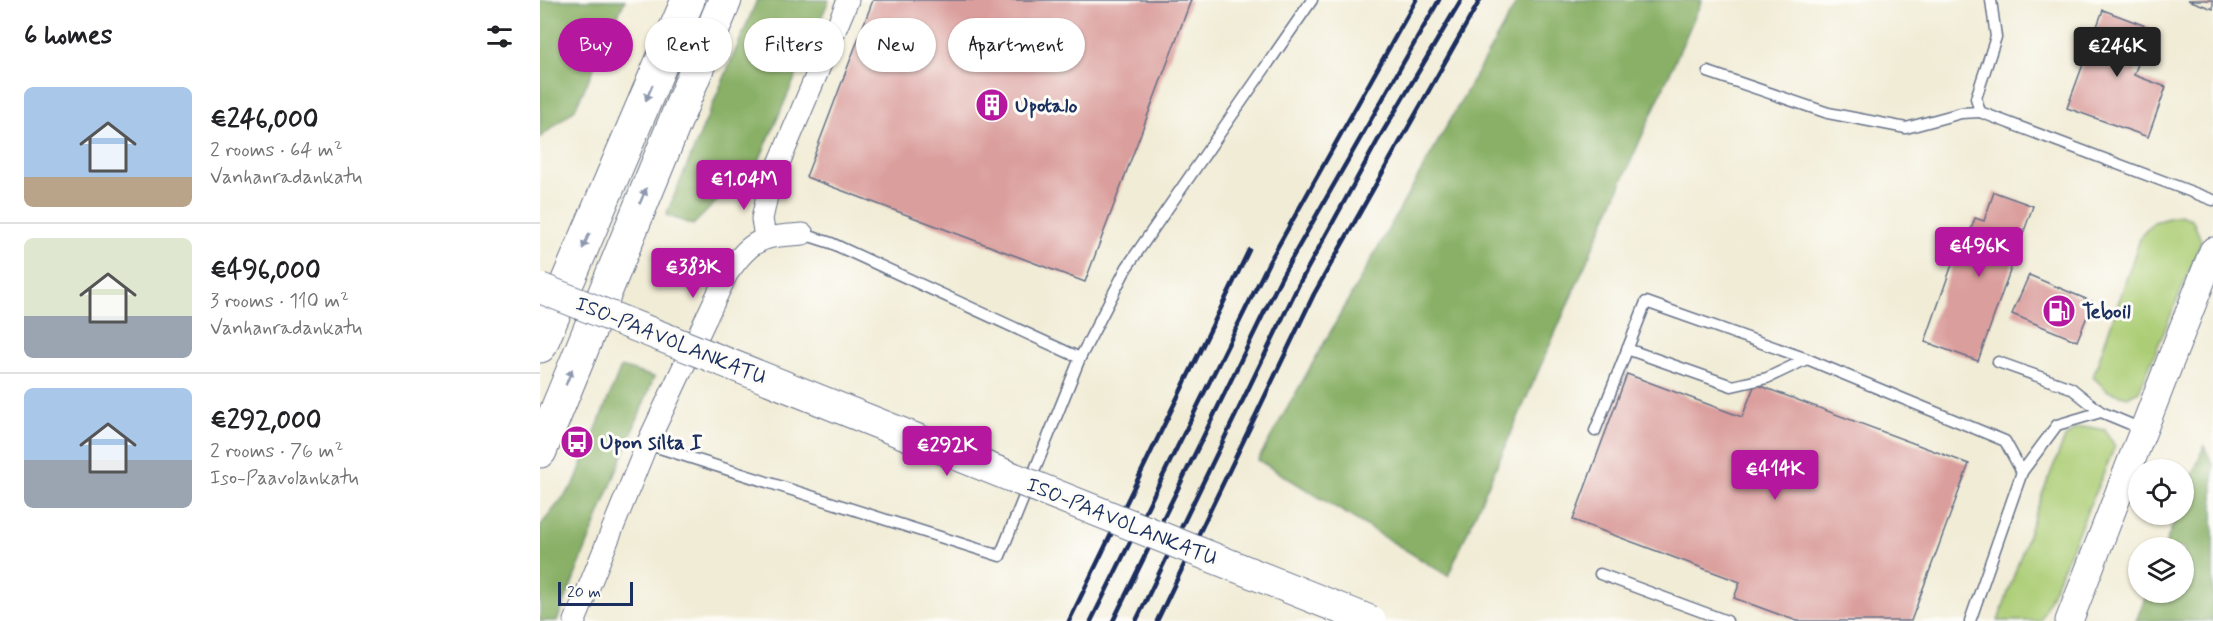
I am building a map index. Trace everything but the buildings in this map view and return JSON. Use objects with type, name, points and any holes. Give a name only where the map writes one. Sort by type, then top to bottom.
[{"type":"main road","points":[[540,346],[688,0]]},
{"type":"main road","points":[[540,451],[725,0]]},
{"type":"main road","name":"ISO-PAAVOLANKATU","points":[[540,288],[1371,621]]},
{"type":"street","points":[[765,237],[762,219],[770,187],[848,0]]},
{"type":"street","points":[[575,621],[647,444],[727,274],[744,251],[765,237],[804,234]]},
{"type":"street","points":[[2069,621],[2213,250]]},
{"type":"lane","points":[[647,444],[1000,556],[1080,358],[1127,267],[1312,0]]},
{"type":"lane","points":[[1980,112],[1976,98],[1996,37],[1991,0]]},
{"type":"lane","points":[[1708,72],[1828,113],[1906,128],[1961,112],[1980,112],[2213,200]]},
{"type":"lane","points":[[804,234],[831,243],[1080,358]]},
{"type":"lane","points":[[1595,431],[1646,302],[1807,358],[2005,441],[2022,472]]},
{"type":"lane","points":[[1627,349],[1732,386],[1767,378],[1807,358]]},
{"type":"lane","points":[[1998,362],[2071,388],[2101,412],[2142,429]]},
{"type":"lane","points":[[1970,621],[2022,472],[2057,425],[2101,412]]},
{"type":"lane","points":[[1600,574],[1727,621]]},
{"type":"green space","points":[[540,0],[625,0],[617,18],[558,18],[558,72],[592,72],[575,109],[540,138]]},
{"type":"green space","points":[[757,0],[829,0],[821,18],[749,18]]},
{"type":"green space","points":[[1518,0],[1702,0],[1448,576],[1258,460]]},
{"type":"green space","points":[[744,31],[744,72],[798,72],[754,172],[743,175],[693,225],[666,215],[727,72],[732,72],[732,59]]},
{"type":"green space","points":[[2180,215],[2192,219],[2201,240],[2197,253],[2139,391],[2127,397],[2108,391],[2093,377],[2141,236],[2154,222]]},
{"type":"green space","points":[[621,367],[654,377],[557,621],[540,621],[540,526],[574,484]]},
{"type":"green space","points":[[2089,427],[2105,430],[2115,446],[2040,621],[1998,621],[2043,492],[2065,438],[2075,429]]},
{"type":"green space","points":[[2204,446],[2213,465],[2213,621],[2136,621],[2143,603],[2194,603],[2194,537],[2168,537],[2173,525],[2194,525],[2194,472]]},
{"type":"railway","points":[[1091,621],[1268,264],[1416,0]]},
{"type":"railway","points":[[1113,621],[1283,274],[1439,0]]},
{"type":"railway","points":[[1136,621],[1299,284],[1378,140],[1461,0]]},
{"type":"railway","points":[[1157,621],[1314,294],[1480,0]]},
{"type":"railway","points":[[1069,621],[1249,250]]},
{"type":"place","name":"Upotalo","points":[[992,105]]},
{"type":"place","name":"Teboil","points":[[2059,311]]},
{"type":"place","name":"Upon silta I","points":[[577,442]]}]
